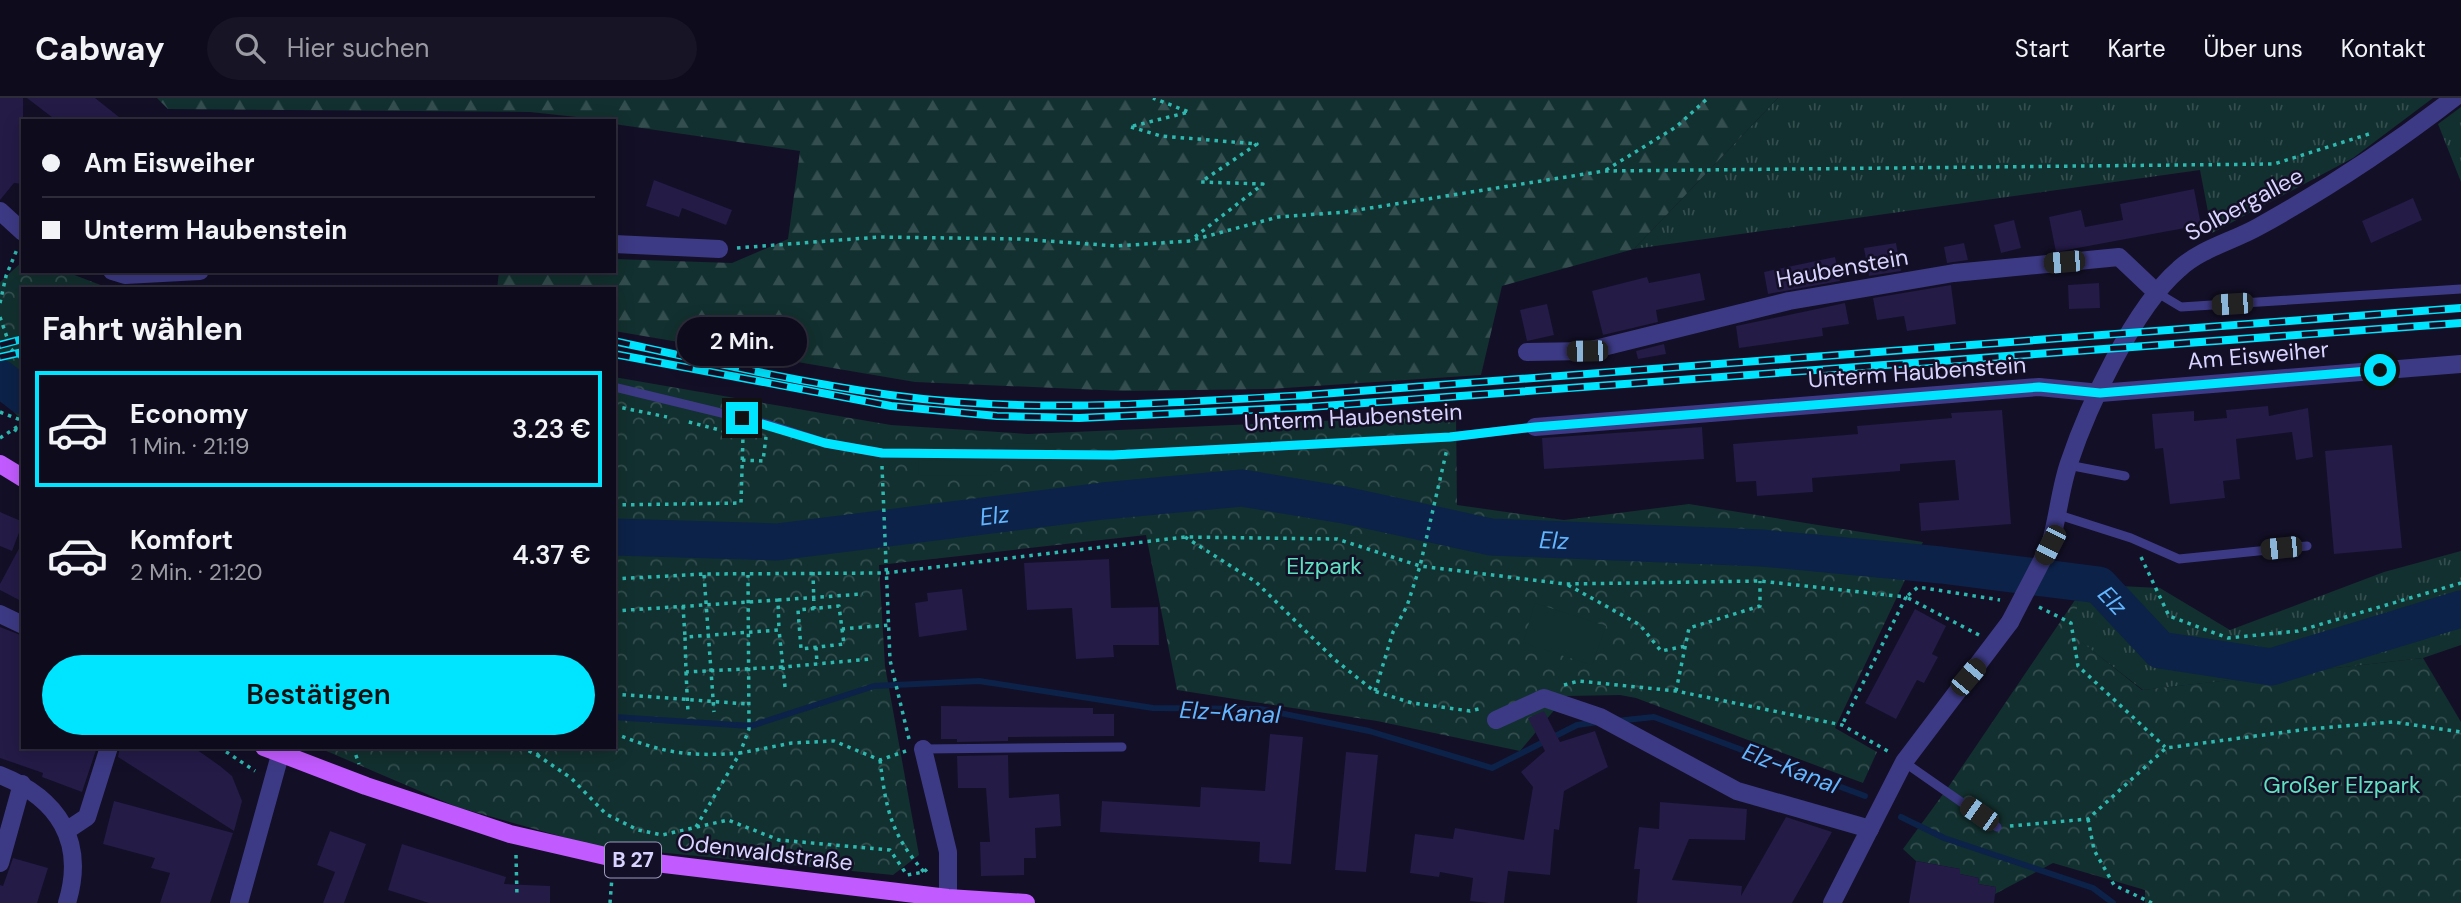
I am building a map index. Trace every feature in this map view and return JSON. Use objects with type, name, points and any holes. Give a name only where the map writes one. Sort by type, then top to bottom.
[{"type":"main road","points":[[0,464],[21,477]]},
{"type":"main road","name":"Odenwaldstraße","points":[[272,751],[515,835],[614,858],[948,898],[1026,903]]},
{"type":"street","name":"Solbergallee","points":[[1832,903],[1905,762],[1941,710],[1996,644],[2010,622],[2050,545],[2059,515],[2068,466],[2100,393],[2122,347],[2156,292],[2201,252],[2256,229],[2360,167],[2454,98]]},
{"type":"street","points":[[0,211],[21,230]]},
{"type":"street","points":[[616,244],[719,249]]},
{"type":"street","name":"Haubenstein","points":[[1527,352],[1587,351],[1789,301],[1954,273],[2119,257],[2156,292]]},
{"type":"street","points":[[118,273],[162,273]]},
{"type":"street","name":"Am Eisweiher","points":[[2100,393],[2461,364]]},
{"type":"street","name":"Unterm Haubenstein","points":[[1535,427],[2039,387],[2100,393]]},
{"type":"street","points":[[0,614],[21,624]]},
{"type":"street","points":[[1494,713],[1544,698],[1600,717],[1737,791],[1870,829]]},
{"type":"street","points":[[66,831],[87,817],[108,749]]},
{"type":"street","points":[[917,749],[948,852],[948,898]]},
{"type":"street","points":[[239,903],[273,782],[272,751]]},
{"type":"street","points":[[0,775],[22,784],[51,806],[66,831],[73,863],[67,903]]},
{"type":"street","points":[[0,863],[22,784]]},
{"type":"lane","points":[[2156,292],[2181,307],[2461,289]]},
{"type":"lane","name":"Unterm Haubenstein","points":[[616,387],[767,424],[825,443],[882,453],[1113,455],[1450,437],[1535,427]]},
{"type":"lane","points":[[2068,466],[2125,476]]},
{"type":"lane","points":[[2059,515],[2131,538],[2179,559],[2307,546]]},
{"type":"lane","points":[[917,749],[1122,747]]},
{"type":"lane","points":[[1905,762],[1997,827]]},
{"type":"path","points":[[1153,98],[1189,112],[1131,127],[1161,136],[1257,144],[1201,182],[1263,184],[1189,241]]},
{"type":"path","points":[[1604,171],[1676,127],[1708,98]]},
{"type":"path","points":[[719,249],[879,237],[1020,239],[1116,246],[1189,241],[1278,217],[1345,212],[1604,171],[2274,164],[2377,132]]},
{"type":"path","points":[[0,303],[6,276],[21,243]]},
{"type":"path","points":[[0,317],[11,349],[21,358]]},
{"type":"path","points":[[616,406],[743,436],[741,503],[616,505]]},
{"type":"path","points":[[0,412],[21,421]]},
{"type":"path","points":[[0,438],[21,424]]},
{"type":"path","points":[[742,460],[763,461],[767,424]]},
{"type":"path","points":[[14,429],[21,434]]},
{"type":"path","points":[[1375,691],[1393,632],[1407,606],[1420,566],[1450,437]]},
{"type":"path","points":[[616,734],[642,745],[695,757],[740,753],[792,743],[834,741],[880,760],[917,749],[894,681],[890,660],[881,497],[882,453]]},
{"type":"path","points":[[1185,537],[1256,582],[1334,659],[1375,691],[1412,703],[1494,713]]},
{"type":"path","points":[[616,579],[886,570],[1185,537],[1337,539],[1420,566],[1565,584],[1759,581],[1906,597],[1996,644]]},
{"type":"path","points":[[2131,538],[2169,616],[2228,638],[2298,631],[2461,583]]},
{"type":"path","points":[[813,572],[814,608]]},
{"type":"path","points":[[704,574],[714,712]]},
{"type":"path","points":[[695,828],[740,753],[749,729],[748,575]]},
{"type":"path","points":[[1676,691],[1689,628],[1760,606],[1759,581]]},
{"type":"path","points":[[1565,584],[1640,625],[1661,651],[1686,646]]},
{"type":"path","points":[[1842,725],[1906,597],[1918,587],[2009,602]]},
{"type":"path","points":[[616,611],[863,594]]},
{"type":"path","points":[[778,600],[785,687]]},
{"type":"path","points":[[683,606],[688,713]]},
{"type":"path","points":[[839,606],[842,629],[844,644],[801,649],[798,610],[839,606]]},
{"type":"path","points":[[2032,606],[2043,608],[2071,623],[2077,666],[2165,748]]},
{"type":"path","points":[[842,629],[889,625]]},
{"type":"path","points":[[685,637],[779,630]]},
{"type":"path","points":[[816,647],[817,664]]},
{"type":"path","points":[[686,672],[871,659]]},
{"type":"path","points":[[1554,688],[1579,681],[1676,691],[1842,725],[1905,762]]},
{"type":"path","points":[[616,694],[747,704]]},
{"type":"path","points":[[1997,827],[2088,819],[2165,748],[2308,729],[2393,722],[2461,732]]},
{"type":"path","points":[[222,749],[273,782]]},
{"type":"path","points":[[525,749],[571,778],[606,814],[638,830],[662,835],[728,820],[779,840],[890,850],[902,847]]},
{"type":"path","points":[[537,755],[544,749]]},
{"type":"path","points":[[880,760],[885,804],[902,847],[924,872]]},
{"type":"path","points":[[2088,819],[2094,850],[2114,885],[2152,903]]},
{"type":"path","points":[[515,835],[517,897]]},
{"type":"path","points":[[890,850],[907,875],[924,872],[931,864],[948,865]]},
{"type":"path","points":[[610,903],[614,858]]},
{"type":"green space","points":[[157,98],[1778,98],[1634,249],[1502,286],[1481,375],[1270,389],[1123,391],[915,382],[616,331],[616,287],[497,287],[499,273],[616,273],[616,259],[732,263],[788,239],[800,151],[616,124],[616,119],[530,112],[168,109]]},
{"type":"green space","points":[[1778,98],[2433,98],[2353,158],[2212,233],[2200,170],[1634,249]]},
{"type":"green space","points":[[2461,107],[2461,182],[2438,124]]},
{"type":"green space","points":[[21,263],[21,273],[69,273],[106,287],[21,287],[21,420],[0,397],[0,282]]},
{"type":"green space","name":"Elzpark","points":[[616,377],[891,425],[1028,434],[1456,415],[1457,505],[1564,520],[1689,504],[1923,542],[1835,728],[1877,752],[1863,783],[1636,698],[1620,695],[1566,696],[1520,751],[1377,721],[1177,690],[1146,535],[879,565],[885,666],[919,855],[893,875],[595,846],[457,807],[322,749],[616,749]]},
{"type":"green space","points":[[1010,443],[1050,444],[1063,456],[1105,456],[1106,460],[1009,461],[989,476],[918,475],[919,461],[997,459]]},
{"type":"green space","points":[[2461,551],[2461,645],[2423,658],[2143,690],[2072,635],[2079,594],[2099,585],[2160,588],[2230,630],[2384,572]]},
{"type":"green space","name":"Großer Elzpark","points":[[2079,594],[2073,635],[2142,690],[2423,658],[2461,722],[2461,903],[2145,903],[2145,890],[2053,863],[1995,894],[1996,887],[1978,884],[1979,878],[1960,874],[1960,869],[1916,861],[1903,849]]},
{"type":"green space","points":[[1535,603],[1606,626],[1592,665],[1523,643]]},
{"type":"building","points":[[0,98],[23,98],[21,184],[14,183],[0,200]]},
{"type":"building","points":[[27,98],[95,98],[121,119],[54,119]]},
{"type":"building","points":[[654,180],[732,210],[726,225],[682,208],[679,217],[646,206]]},
{"type":"building","points":[[2194,189],[2201,225],[2056,252],[2049,217],[2081,210],[2085,227],[2123,220],[2120,204]]},
{"type":"building","points":[[2413,198],[2422,220],[2371,243],[2362,221]]},
{"type":"building","points":[[2014,220],[2021,248],[2001,253],[1994,225]]},
{"type":"building","points":[[1896,243],[1901,271],[1869,276],[1864,248]]},
{"type":"building","points":[[1964,243],[1968,260],[1947,263],[1944,247]]},
{"type":"building","points":[[1835,257],[1840,281],[1768,294],[1764,272]]},
{"type":"building","points":[[1700,273],[1705,300],[1656,310],[1658,322],[1603,335],[1592,291],[1647,277],[1649,283]]},
{"type":"building","points":[[2099,283],[2100,308],[2069,309],[2068,285]]},
{"type":"building","points":[[1951,285],[1956,324],[1907,331],[1904,316],[1877,320],[1873,298]]},
{"type":"building","points":[[1845,303],[1849,324],[1822,328],[1823,336],[1739,348],[1736,326]]},
{"type":"building","points":[[1547,304],[1554,335],[1527,341],[1520,310]]},
{"type":"building","points":[[1664,344],[1666,354],[1638,359],[1636,351]]},
{"type":"building","points":[[2268,406],[2269,416],[2308,408],[2313,457],[2296,460],[2292,432],[2236,439],[2240,479],[2223,481],[2225,498],[2170,504],[2163,448],[2155,449],[2152,414],[2194,411],[2194,421],[2227,418],[2226,410]]},
{"type":"building","points":[[2002,410],[2011,524],[1921,531],[1919,503],[1959,500],[1955,460],[1900,464],[1900,471],[1812,478],[1813,492],[1757,496],[1756,481],[1736,482],[1733,444],[1858,434],[1857,426],[1952,418],[1951,413]]},
{"type":"building","points":[[1702,427],[1704,459],[1544,469],[1542,438]]},
{"type":"building","points":[[2392,445],[2402,548],[2334,554],[2325,451]]},
{"type":"building","points":[[0,512],[21,521],[21,527],[12,551],[0,546]]},
{"type":"building","points":[[21,545],[21,601],[0,590],[0,584]]},
{"type":"building","points":[[1109,559],[1111,608],[1158,607],[1159,645],[1113,645],[1114,657],[1076,659],[1072,608],[1027,610],[1024,563]]},
{"type":"building","points":[[962,589],[967,630],[919,637],[915,603],[928,601],[927,593]]},
{"type":"building","points":[[1915,609],[1946,626],[1932,654],[1938,657],[1924,683],[1917,680],[1896,719],[1865,703]]},
{"type":"building","points":[[0,627],[21,635],[21,749],[96,749],[82,792],[42,777],[43,773],[0,758]]},
{"type":"building","points":[[941,706],[1093,708],[1093,714],[1114,714],[1114,736],[1008,737],[1008,741],[957,742],[957,739],[941,739]]},
{"type":"building","points":[[1544,711],[1560,742],[1595,731],[1608,767],[1564,791],[1559,830],[1554,829],[1550,875],[1508,871],[1504,903],[1489,903],[1470,901],[1473,878],[1440,872],[1439,877],[1410,873],[1415,834],[1453,839],[1455,828],[1524,840],[1533,787],[1521,772],[1545,751],[1528,718]]},
{"type":"building","points":[[1270,734],[1303,737],[1291,864],[1259,862],[1260,842],[1100,832],[1102,801],[1200,807],[1201,787],[1265,791]]},
{"type":"building","points":[[120,749],[196,749],[232,776],[242,801],[234,831],[118,757]]},
{"type":"building","points":[[1346,752],[1378,755],[1366,872],[1335,870]]},
{"type":"building","points":[[1008,755],[1009,798],[1059,794],[1061,826],[1035,828],[1036,858],[1024,858],[1024,875],[981,876],[980,842],[990,842],[986,788],[958,788],[957,756]]},
{"type":"building","points":[[114,801],[233,833],[210,903],[160,903],[170,873],[151,868],[155,858],[103,844]]},
{"type":"building","points":[[1660,802],[1747,809],[1745,840],[1689,839],[1672,880],[1742,886],[1741,896],[1786,817],[1832,832],[1792,903],[1637,903],[1640,869],[1634,869],[1639,827],[1659,829]]},
{"type":"building","points":[[330,831],[366,844],[344,903],[323,903],[335,872],[317,865]]},
{"type":"building","points":[[402,844],[506,877],[504,884],[550,886],[550,903],[429,903],[388,890]]},
{"type":"building","points":[[13,858],[48,868],[37,903],[0,903],[0,885],[3,886]]},
{"type":"building","points":[[1916,861],[1960,869],[1960,874],[1979,878],[1978,884],[1996,887],[1994,903],[1909,903]]},
{"type":"waterway","name":"Elz","points":[[0,378],[21,394]]},
{"type":"waterway","name":"Elz","points":[[616,537],[777,542],[1103,501],[1242,488],[1344,505],[1491,537],[1762,548],[1941,565],[2099,585],[2160,650],[2271,667],[2461,609]]},
{"type":"waterway","name":"Elz-Kanal","points":[[616,717],[751,726],[874,686],[979,681],[1153,708],[1260,709],[1369,731],[1492,768],[1577,725],[1598,722]]},
{"type":"waterway","name":"Elz-Kanal","points":[[1616,721],[1654,717],[1865,796]]},
{"type":"waterway","name":"Elz-Kanal","points":[[1901,817],[1944,838],[2093,888],[2113,903]]},
{"type":"railway","points":[[616,341],[786,377],[890,395],[994,404],[1098,405],[1307,395],[2461,308]]},
{"type":"railway","points":[[616,354],[891,406],[997,416],[1079,418],[1309,407],[2461,323]]},
{"type":"railway","points":[[0,345],[21,340]]},
{"type":"railway","points":[[0,357],[21,352]]},
{"type":"route","points":[[742,418],[825,443],[882,453],[1113,455],[1450,437],[1535,427],[2039,387],[2100,393],[2380,370]]}]
